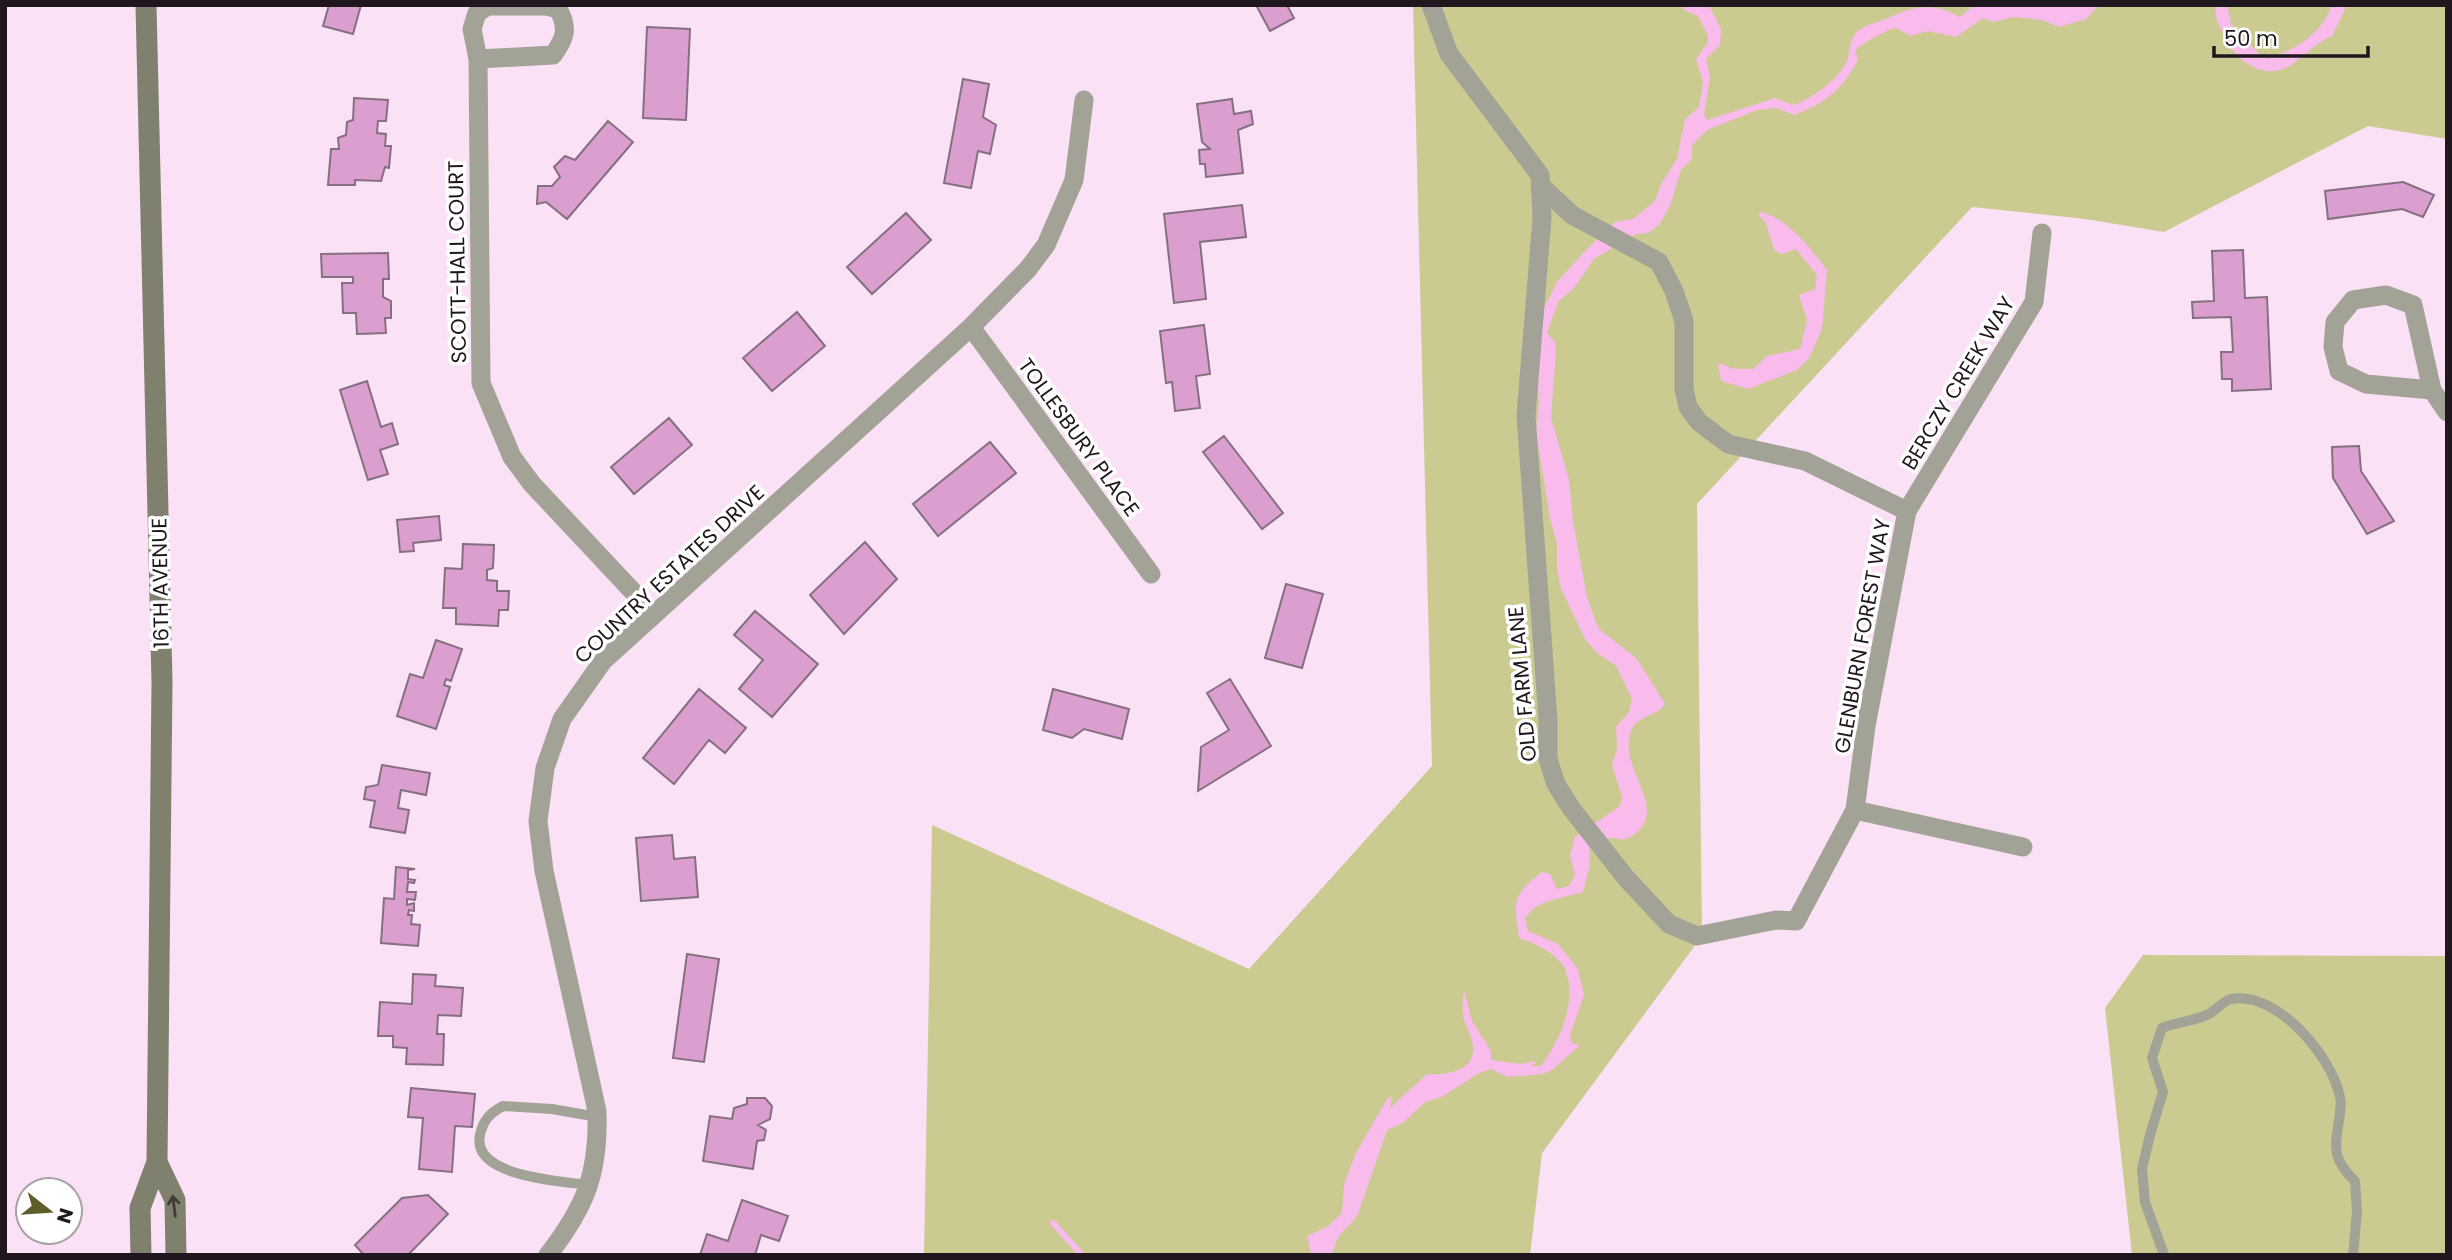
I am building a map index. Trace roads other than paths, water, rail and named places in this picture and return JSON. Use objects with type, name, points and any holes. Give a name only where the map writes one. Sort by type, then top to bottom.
[{"type":"main road","name":"16TH AVENUE","points":[[141,1255],[140,1208],[157,1161],[163,682],[146,5]]},
{"type":"main road","name":"16TH AVENUE","points":[[157,1161],[174,1200],[176,1255]]},
{"type":"street","name":"GLENBURN FOREST WAY","points":[[1431,5],[1449,54],[1540,175],[1540,185],[1572,215],[1624,240],[1659,262],[1674,290],[1684,321],[1684,389],[1688,407],[1699,422],[1728,444],[1805,461],[1907,510],[1866,726],[1855,810]]},
{"type":"street","name":"SCOTT-HALL COURT","points":[[478,59],[552,55],[562,43],[565,22],[558,9],[547,6],[488,6],[477,13],[472,29],[478,59],[481,383],[512,457],[532,484],[654,614]]},
{"type":"street","name":"COUNTRY ESTATES DRIVE","points":[[548,1255],[569,1228],[589,1185],[598,1144],[598,1117],[587,1056],[544,871],[538,821],[545,768],[562,719],[603,662],[971,327],[1028,269],[1046,246],[1074,180],[1084,100]]},
{"type":"street","name":"OLD FARM LANE","points":[[1540,185],[1542,218],[1525,415],[1548,720],[1548,759],[1556,784],[1571,808],[1626,878],[1668,924],[1697,936],[1776,920],[1796,921],[1855,810]]},
{"type":"street","name":"BERCZY CREEK WAY","points":[[1907,510],[2034,302],[2042,233]]},
{"type":"street","points":[[2432,390],[2366,384],[2340,371],[2333,348],[2335,322],[2353,300],[2386,295],[2413,305],[2432,390],[2447,412]]},
{"type":"street","name":"TOLLESBURY PLACE","points":[[971,327],[1151,573]]},
{"type":"street","points":[[1855,810],[2023,848]]},
{"type":"lane","points":[[2164,1255],[2145,1202],[2142,1169],[2163,1091],[2152,1059],[2162,1028],[2209,1014],[2231,999],[2251,1000],[2276,1009],[2299,1027],[2334,1077],[2341,1099],[2335,1151],[2341,1168],[2355,1181],[2357,1212],[2353,1255]]},
{"type":"lane","points":[[589,1185],[520,1174],[496,1165],[486,1158],[480,1149],[479,1136],[486,1118],[503,1106],[552,1109],[598,1117]]},
{"type":"waterway","points":[[1053,1223],[1082,1255]]}]
